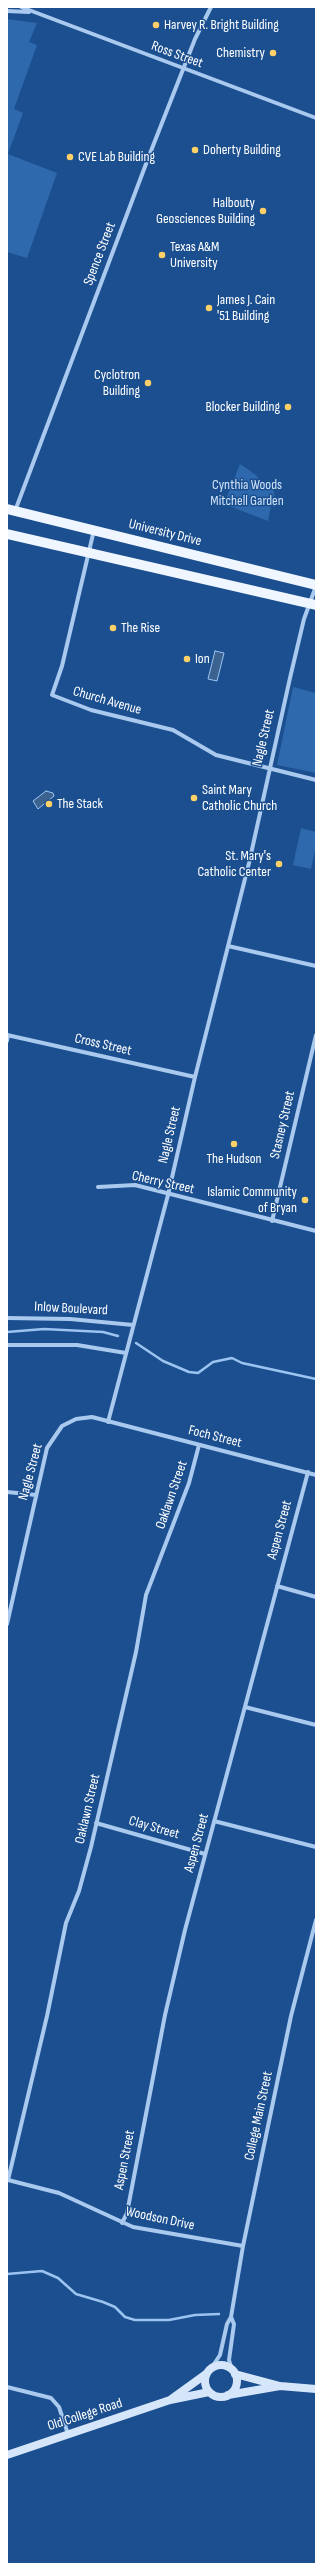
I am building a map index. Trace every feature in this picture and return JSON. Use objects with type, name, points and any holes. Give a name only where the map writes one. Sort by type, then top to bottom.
[{"type":"main road","name":"University Drive","points":[[11,510],[316,586]]},
{"type":"main road","points":[[7,534],[313,605]]},
{"type":"street","name":"Ross Street","points":[[21,7],[29,12],[316,118]]},
{"type":"street","name":"Spence Street","points":[[11,510],[184,69],[211,7]]},
{"type":"street","name":"Ross Street","points":[[7,11],[29,12]]},
{"type":"street","name":"Church Avenue","points":[[94,530],[62,666],[52,695],[91,710],[173,730],[216,755],[316,780]]},
{"type":"street","name":"Nagle Street","points":[[7,1624],[47,1448],[62,1426],[76,1419],[92,1417],[108,1422],[132,1325],[168,1195],[269,768],[313,605],[316,586]]},
{"type":"street","points":[[228,946],[316,966]]},
{"type":"street","points":[[7,1041],[8,1035]]},
{"type":"street","name":"Cross Street","points":[[8,1035],[195,1078]]},
{"type":"street","name":"Stasney Street","points":[[272,1221],[316,1035]]},
{"type":"street","name":"Cherry Street","points":[[98,1187],[135,1185],[168,1195],[316,1231]]},
{"type":"street","name":"Inlow Boulevard","points":[[7,1318],[70,1319],[132,1325]]},
{"type":"street","points":[[7,1345],[77,1345],[126,1353]]},
{"type":"street","name":"Foch Street","points":[[108,1422],[316,1475]]},
{"type":"street","name":"Oaklawn Street","points":[[8,2180],[47,2016],[64,1930],[86,1867],[136,1652],[146,1595],[189,1484],[199,1445]]},
{"type":"street","name":"Aspen Street","points":[[122,2223],[127,2213],[164,2015],[214,1821],[308,1472]]},
{"type":"street","points":[[7,1492],[36,1495]]},
{"type":"street","points":[[277,1586],[316,1597]]},
{"type":"street","points":[[245,1707],[316,1725]]},
{"type":"street","points":[[214,1821],[316,1847]]},
{"type":"street","name":"Clay Street","points":[[96,1823],[206,1854]]},
{"type":"street","name":"College Main Street","points":[[212,2367],[220,2355],[227,2324],[231,2317],[243,2246],[291,2016],[316,1920]]},
{"type":"street","name":"Woodson Drive","points":[[8,2180],[59,2193],[122,2223],[243,2246]]},
{"type":"street","name":"College Main Street","points":[[231,2317],[234,2324],[229,2360],[234,2372]]},
{"type":"street","points":[[280,2386],[268,2381],[234,2372],[223,2365],[212,2367],[206,2374],[205,2384],[209,2392],[217,2396],[227,2396],[280,2386],[316,2389]]},
{"type":"street","points":[[227,2396],[236,2384],[234,2372]]},
{"type":"street","name":"Old College Road","points":[[170,2400],[206,2374]]},
{"type":"street","points":[[7,2387],[51,2398],[59,2407],[68,2434]]},
{"type":"street","name":"Old College Road","points":[[7,2455],[170,2400],[209,2392]]},
{"type":"green space","points":[[7,19],[37,23],[29,42],[37,45],[14,109],[23,113],[8,154],[57,173],[27,258],[7,252]]},
{"type":"green space","name":"Cynthia Woods Mitchell Garden","points":[[240,464],[256,475],[265,489],[273,486],[276,507],[271,506],[268,521],[224,504]]},
{"type":"green space","points":[[293,687],[316,693],[316,773],[277,765]]},
{"type":"green space","points":[[301,828],[316,832],[316,846],[311,869],[293,865]]},
{"type":"shaded area","points":[[215,651],[224,653],[217,681],[208,679]]},
{"type":"shaded area","points":[[46,791],[53,793],[54,796],[38,809],[33,801]]},
{"type":"waterway","points":[[7,1332],[44,1329],[103,1332],[118,1336]]},
{"type":"waterway","points":[[136,1343],[163,1361],[189,1372],[198,1373],[213,1362],[232,1358],[242,1363],[316,1379]]},
{"type":"waterway","points":[[7,2274],[42,2271],[58,2278],[76,2294],[115,2307],[125,2317],[135,2320],[169,2320],[195,2315],[219,2314]]},
{"type":"place","name":"Harvey R. Bright Building","points":[[156,25]]},
{"type":"place","name":"Chemistry","points":[[273,53]]},
{"type":"place","name":"Doherty Building","points":[[195,150]]},
{"type":"place","name":"CVE Lab Building","points":[[70,157]]},
{"type":"place","name":"Halbouty Geosciences Building","points":[[263,211]]},
{"type":"place","name":"Texas A&M University","points":[[162,255]]},
{"type":"place","name":"James J. Cain '51 Building","points":[[209,308]]},
{"type":"place","name":"Cyclotron Building","points":[[148,383]]},
{"type":"place","name":"Blocker Building","points":[[288,407]]},
{"type":"place","name":"The Rise","points":[[113,628]]},
{"type":"place","name":"Ion","points":[[187,659]]},
{"type":"place","name":"Saint Mary Catholic Church","points":[[194,798]]},
{"type":"place","name":"The Stack","points":[[49,804]]},
{"type":"place","name":"St. Mary's Catholic Center","points":[[279,864]]},
{"type":"place","name":"The Hudson","points":[[234,1144]]},
{"type":"place","name":"Islamic Community of Bryan","points":[[305,1200]]}]
